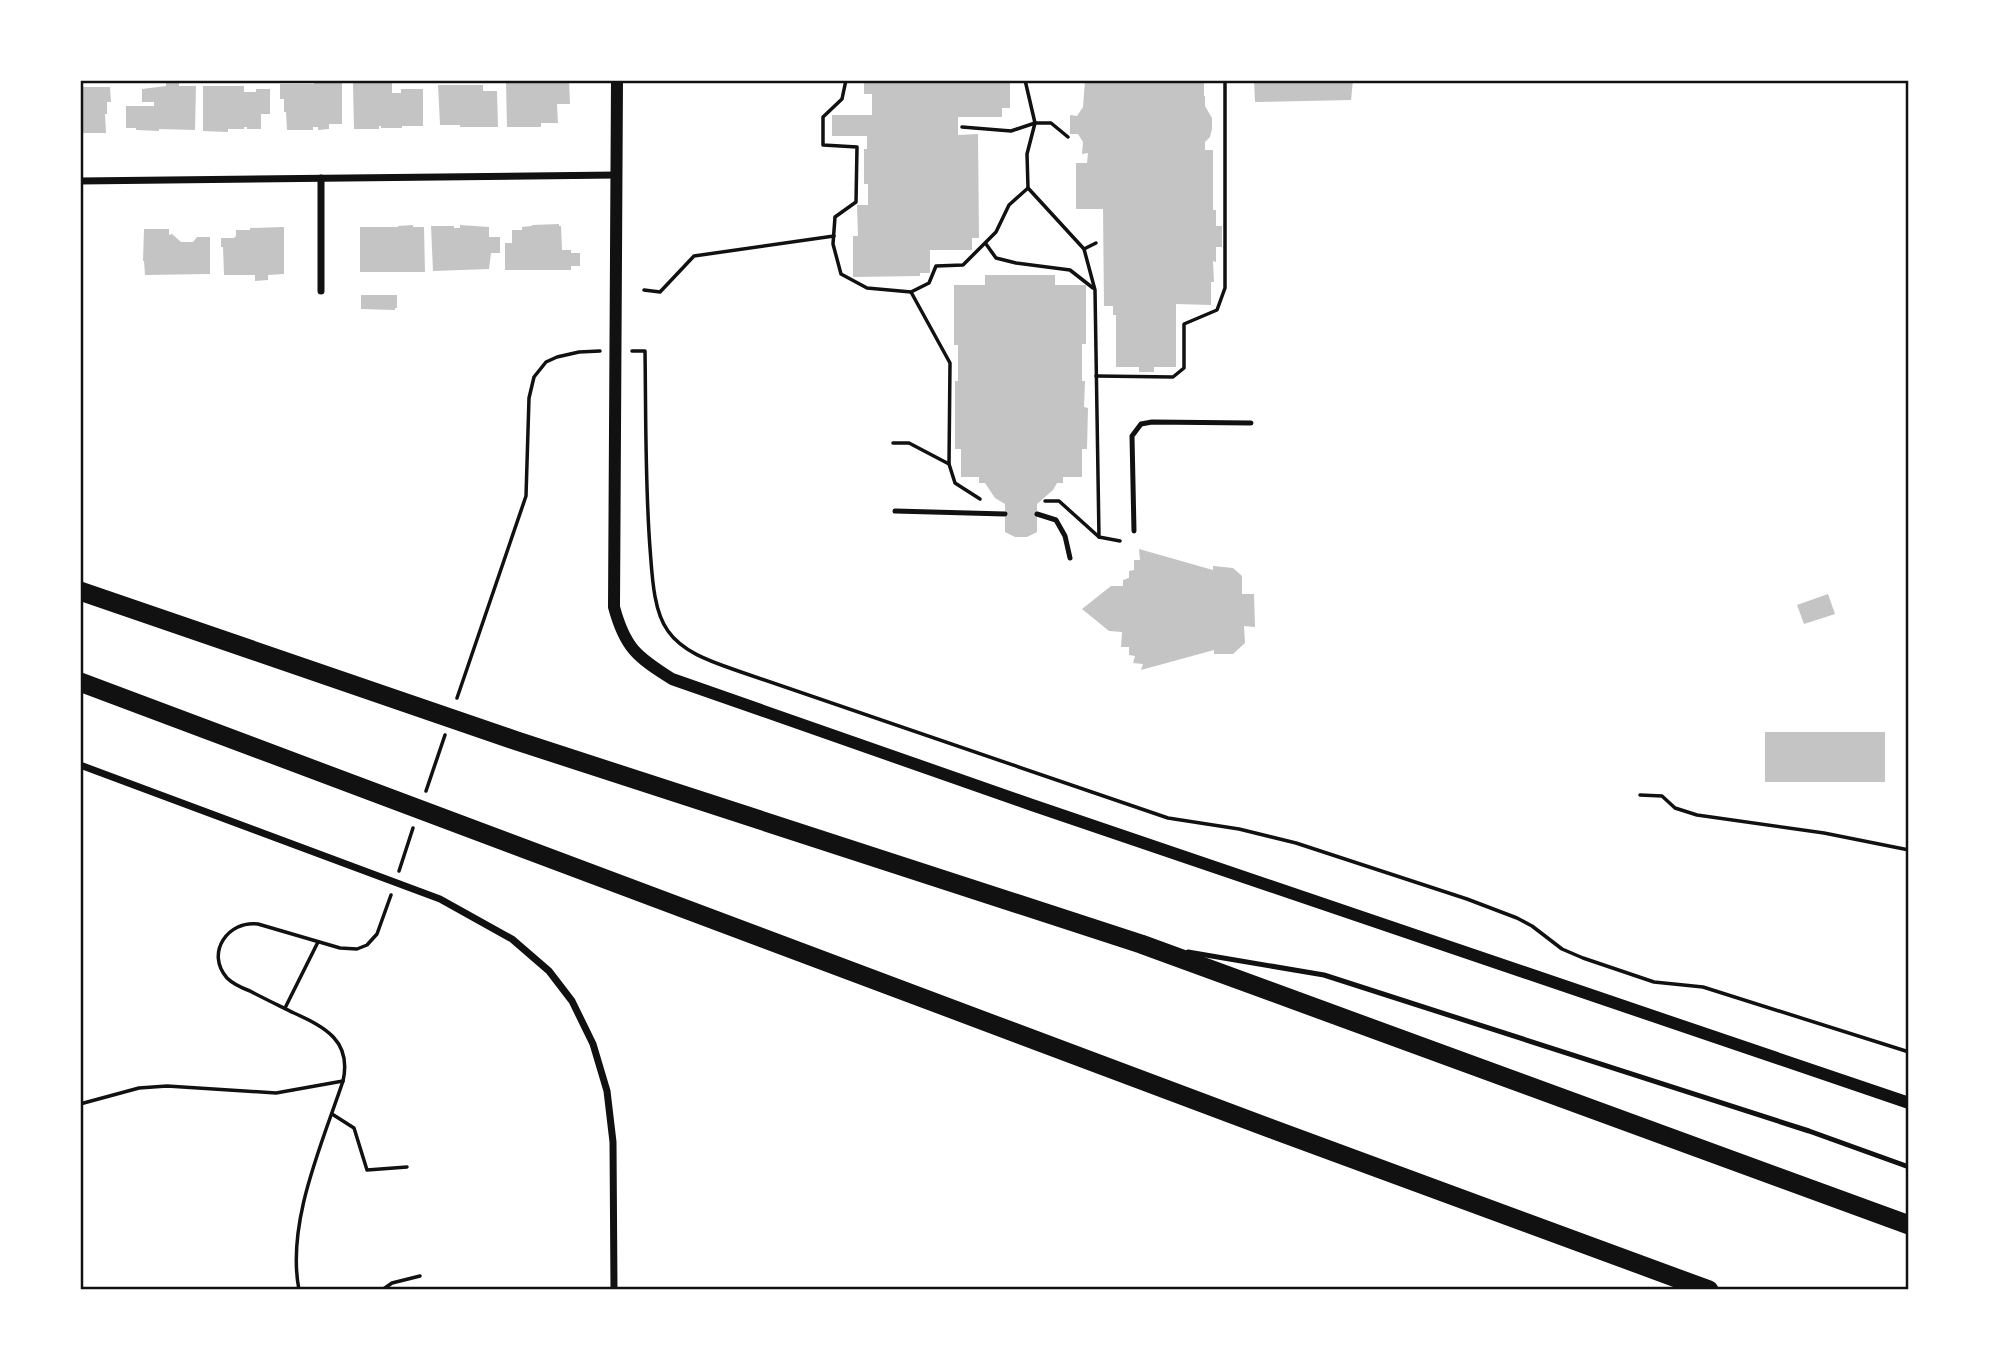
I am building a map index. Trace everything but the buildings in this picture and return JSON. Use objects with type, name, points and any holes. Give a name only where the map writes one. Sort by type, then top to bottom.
[{"type":"highway","points":[[80,591],[517,741],[1140,944],[1909,1225]]},
{"type":"highway","points":[[80,682],[1709,1290]]},
{"type":"street","points":[[617,80],[614,607],[620,629],[634,650],[648,664],[685,684],[1909,1103]]},
{"type":"street","points":[[80,181],[617,175]]},
{"type":"street","points":[[321,178],[321,291]]},
{"type":"street","points":[[80,765],[440,899],[512,939],[549,971],[572,1001],[593,1044],[607,1091],[613,1142],[614,1290]]},
{"type":"lane","points":[[1134,531],[1132,436],[1141,424],[1251,423]]},
{"type":"lane","points":[[895,510],[1005,514]]},
{"type":"lane","points":[[1037,514],[1056,520],[1065,536],[1070,558]]},
{"type":"lane","points":[[1140,944],[1324,975],[1810,1131],[1909,1167]]},
{"type":"path","points":[[846,80],[842,99],[823,117],[823,145],[857,148],[856,202],[835,217],[833,244],[841,274],[867,288],[911,292],[929,283],[936,267],[963,265],[996,232],[1009,205],[1028,188]]},
{"type":"path","points":[[1025,80],[1035,123],[1027,154],[1028,188],[1084,249],[1095,290],[1099,537]]},
{"type":"path","points":[[1096,376],[1173,377],[1184,368],[1184,324],[1217,310],[1225,288],[1225,80]]},
{"type":"path","points":[[962,127],[1011,131],[1035,123],[1051,123],[1069,137]]},
{"type":"path","points":[[644,290],[660,292],[694,256],[834,236]]},
{"type":"path","points":[[1084,249],[1096,243]]},
{"type":"path","points":[[985,244],[996,258],[1070,270],[1095,290]]},
{"type":"path","points":[[911,292],[950,363],[949,464],[955,483],[981,500],[990,500]]},
{"type":"path","points":[[521,510],[527,491],[529,398],[534,377],[546,362],[557,357],[600,351]]},
{"type":"path","points":[[633,351],[645,351],[646,493],[652,576],[658,607],[668,631],[689,650],[741,672],[1168,818],[1239,829],[1296,843],[1467,899],[1525,922],[1562,949],[1654,982],[1703,987],[1909,1052]]},
{"type":"path","points":[[893,443],[909,443],[949,464]]},
{"type":"path","points":[[1041,501],[1059,501],[1099,537],[1120,541]]},
{"type":"path","points":[[1640,795],[1661,796],[1675,808],[1697,815],[1909,850]]},
{"type":"path","points":[[299,1290],[295,1245],[298,1229],[305,1198],[343,1081],[344,1060],[332,1036],[319,1025],[234,984],[227,978],[218,961],[219,950],[222,939],[243,924],[254,923],[343,949],[357,949],[372,940],[380,928]]},
{"type":"path","points":[[285,1008],[318,942]]},
{"type":"path","points":[[80,1104],[139,1088],[167,1086],[276,1094],[343,1081]]},
{"type":"path","points":[[332,1113],[354,1128],[367,1170],[407,1167]]},
{"type":"path","points":[[382,1290],[392,1283],[420,1276]]}]
